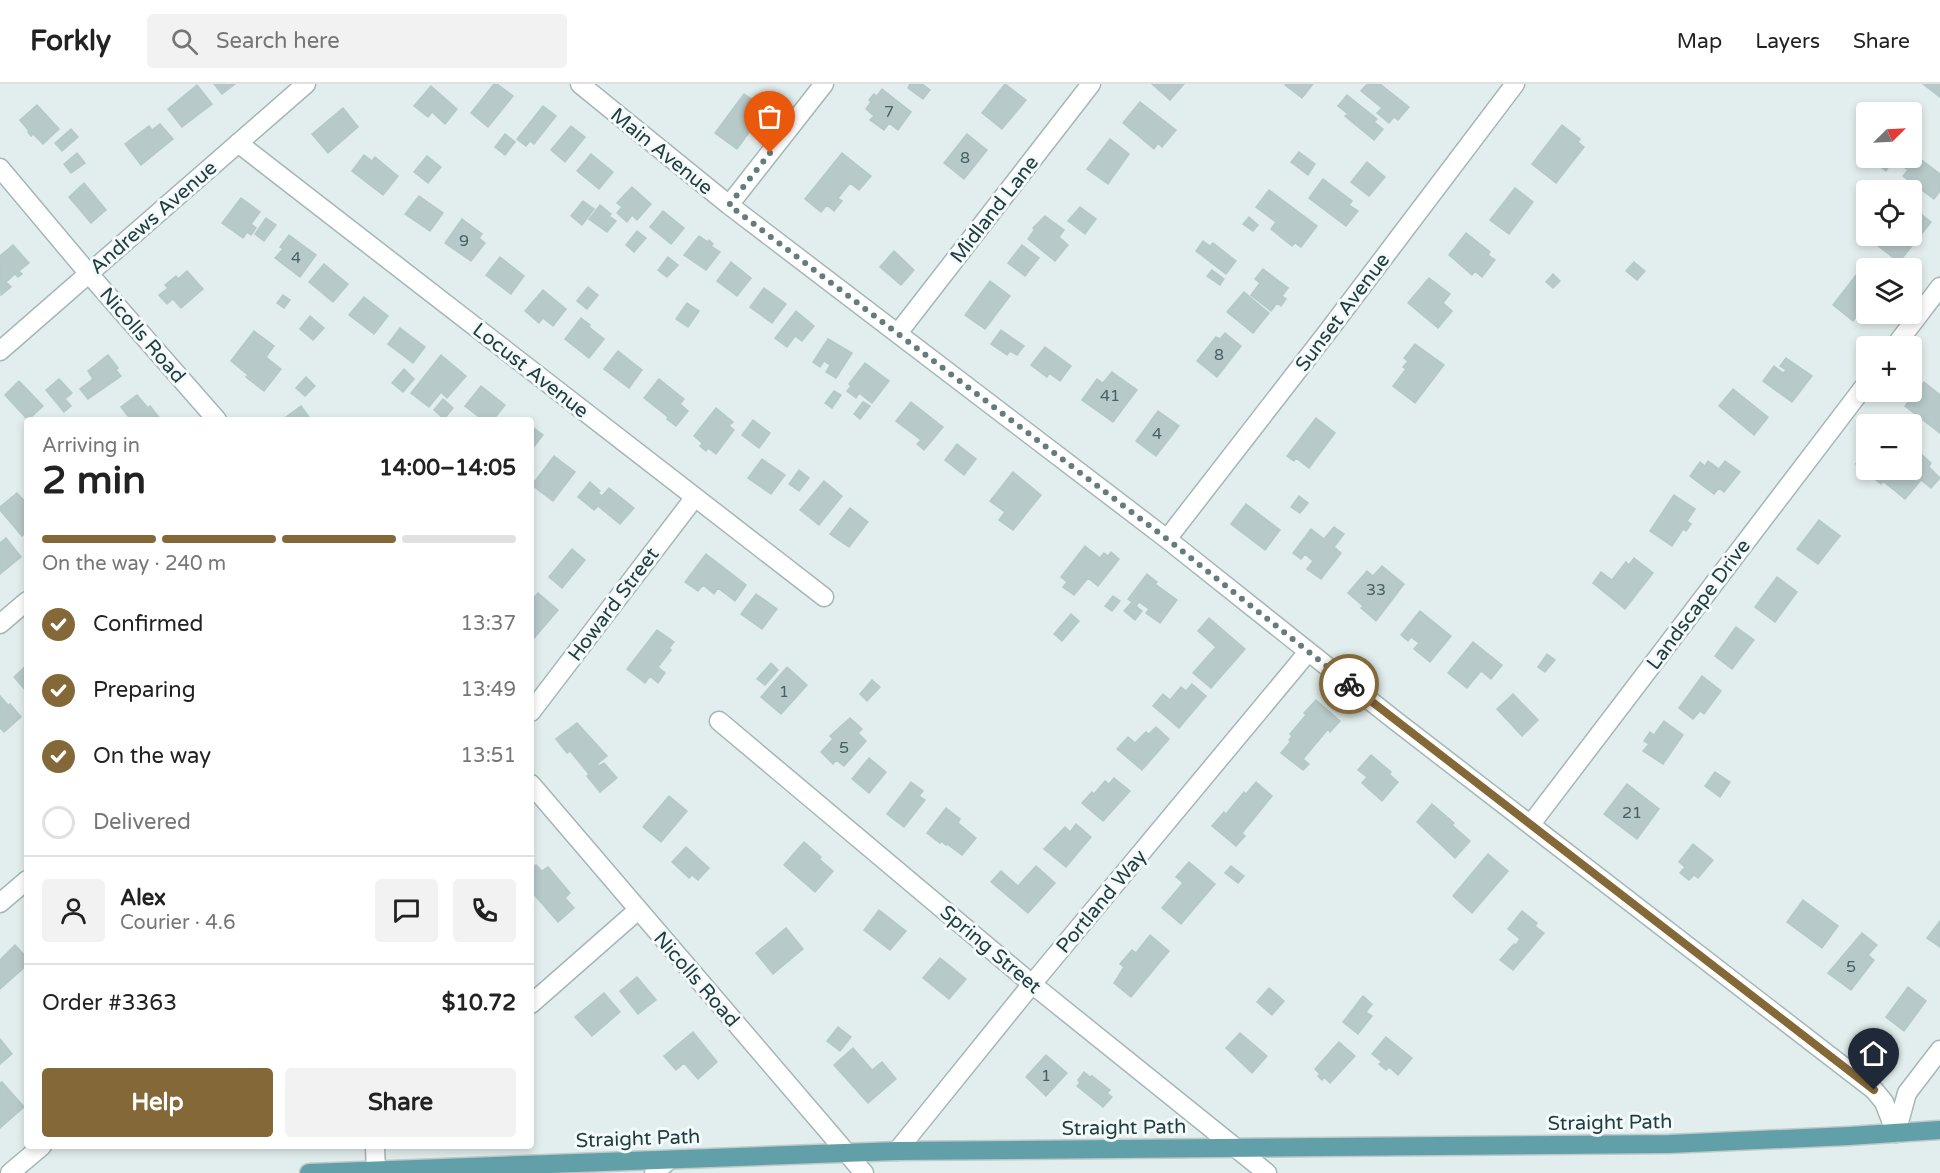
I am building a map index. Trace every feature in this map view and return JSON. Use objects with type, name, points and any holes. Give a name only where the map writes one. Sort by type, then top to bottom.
[{"type":"main road","name":"Straight Path","points":[[309,1173],[897,1152],[1669,1144],[1940,1130]]},
{"type":"street","name":"Andrews Avenue","points":[[0,351],[306,84]]},
{"type":"street","name":"Main Avenue","points":[[580,84],[729,205],[1167,539],[1308,652],[1874,1090],[1884,1102],[1896,1133]]},
{"type":"street","points":[[729,205],[824,84]]},
{"type":"street","name":"Midland Lane","points":[[898,333],[1091,84]]},
{"type":"street","name":"Sunset Avenue","points":[[1167,539],[1515,84]]},
{"type":"street","name":"Locust Avenue","points":[[238,143],[824,597]]},
{"type":"street","name":"Nicolls Road","points":[[0,168],[214,417]]},
{"type":"street","points":[[1903,336],[1940,287]]},
{"type":"street","name":"Landscape Drive","points":[[1531,824],[1856,397]]},
{"type":"street","name":"Howard Street","points":[[534,708],[695,497]]},
{"type":"street","points":[[0,624],[24,604]]},
{"type":"street","name":"Portland Way","points":[[897,1152],[1032,984],[1308,652]]},
{"type":"street","name":"Spring Street","points":[[719,721],[1032,984],[1267,1173]]},
{"type":"street","name":"Nicolls Road","points":[[534,788],[864,1173]]},
{"type":"street","points":[[0,903],[24,883]]},
{"type":"street","points":[[534,1001],[638,910]]},
{"type":"street","points":[[1896,1133],[1907,1093],[1940,1050]]},
{"type":"street","points":[[10,1173],[38,1149]]},
{"type":"street","points":[[375,1149],[376,1172]]},
{"type":"street","points":[[654,1173],[669,1160]]},
{"type":"building","points":[[214,84],[235,84],[222,94]]},
{"type":"building","points":[[494,84],[513,96],[488,127],[471,113]]},
{"type":"building","points":[[910,84],[922,84],[930,90],[923,99],[908,88]]},
{"type":"building","points":[[1005,84],[1026,100],[1002,129],[982,113]]},
{"type":"building","points":[[1152,84],[1184,84],[1170,100]]},
{"type":"building","points":[[1286,84],[1313,84],[1302,98]]},
{"type":"building","points":[[1367,84],[1380,84],[1409,107],[1398,120],[1394,117],[1389,123],[1377,113],[1382,108],[1361,91]]},
{"type":"building","points":[[1923,84],[1940,84],[1940,97]]},
{"type":"building","points":[[197,85],[212,104],[182,127],[168,109]]},
{"type":"building","points":[[431,86],[457,109],[445,124],[432,112],[428,117],[414,106]]},
{"type":"building","points":[[882,89],[911,112],[898,130],[889,123],[884,130],[870,120],[874,116],[866,109],[871,102],[869,100],[874,94],[877,96]]},
{"type":"building","points":[[744,94],[766,109],[737,149],[715,133]]},
{"type":"building","points":[[1347,95],[1377,119],[1374,122],[1383,129],[1374,140],[1345,116],[1348,114],[1338,106]]},
{"type":"building","points":[[1140,102],[1176,130],[1162,147],[1158,143],[1154,149],[1123,123]]},
{"type":"building","points":[[37,105],[59,129],[43,144],[33,134],[31,136],[20,120]]},
{"type":"building","points":[[543,106],[556,116],[534,144],[530,141],[526,146],[517,139]]},
{"type":"building","points":[[343,108],[358,127],[328,153],[312,134]]},
{"type":"building","points":[[160,124],[173,139],[141,165],[125,144],[149,126],[152,130]]},
{"type":"building","points":[[1562,125],[1580,139],[1578,142],[1584,147],[1556,183],[1532,164]]},
{"type":"building","points":[[571,126],[585,137],[565,162],[551,150]]},
{"type":"building","points":[[71,129],[78,137],[62,151],[55,143]]},
{"type":"building","points":[[505,134],[515,142],[505,155],[495,147]]},
{"type":"building","points":[[967,134],[987,150],[964,179],[944,163]]},
{"type":"building","points":[[1110,139],[1129,154],[1108,184],[1087,169]]},
{"type":"building","points":[[1299,152],[1315,164],[1308,175],[1291,162]]},
{"type":"building","points":[[77,153],[85,163],[71,173],[64,164]]},
{"type":"building","points":[[842,153],[871,176],[859,190],[850,183],[838,198],[842,201],[834,211],[827,205],[821,212],[805,199]]},
{"type":"building","points":[[591,154],[613,172],[599,189],[577,171]]},
{"type":"building","points":[[364,155],[372,161],[375,157],[398,176],[383,195],[352,171]]},
{"type":"building","points":[[427,156],[441,167],[428,183],[414,172]]},
{"type":"building","points":[[1922,160],[1940,174],[1940,191],[1934,199],[1922,190],[1922,180],[1908,180],[1903,176],[1908,170],[1905,168],[1922,168]]},
{"type":"building","points":[[1367,162],[1385,177],[1369,196],[1351,182]]},
{"type":"building","points":[[1323,179],[1352,201],[1349,205],[1358,211],[1346,226],[1309,198]]},
{"type":"building","points":[[84,183],[106,210],[91,223],[69,197]]},
{"type":"building","points":[[632,187],[651,204],[637,220],[632,215],[627,222],[617,213],[622,207],[617,203]]},
{"type":"building","points":[[1515,188],[1533,202],[1509,234],[1490,220]]},
{"type":"building","points":[[1269,190],[1317,226],[1301,247],[1295,243],[1292,246],[1271,229],[1276,222],[1256,207]]},
{"type":"building","points":[[419,196],[443,213],[430,231],[405,214]]},
{"type":"building","points":[[241,198],[260,212],[251,224],[256,228],[251,235],[247,232],[243,238],[222,223]]},
{"type":"building","points":[[583,201],[594,209],[582,225],[571,216]]},
{"type":"building","points":[[600,205],[616,221],[607,232],[589,219]]},
{"type":"building","points":[[1080,207],[1096,219],[1085,234],[1068,221]]},
{"type":"building","points":[[663,211],[684,228],[671,244],[650,227]]},
{"type":"building","points":[[1922,215],[1931,222],[1922,233]]},
{"type":"building","points":[[1045,216],[1064,230],[1059,237],[1068,245],[1055,261],[1028,239],[1035,229],[1033,228]]},
{"type":"building","points":[[1249,217],[1258,225],[1253,231],[1243,224]]},
{"type":"building","points":[[266,218],[276,225],[264,241],[255,234]]},
{"type":"building","points":[[462,219],[482,234],[479,238],[485,243],[471,261],[445,243]]},
{"type":"building","points":[[637,231],[646,238],[634,252],[626,245]]},
{"type":"building","points":[[1466,233],[1490,252],[1488,255],[1495,260],[1482,277],[1475,271],[1472,275],[1449,255]]},
{"type":"building","points":[[289,235],[316,255],[300,277],[275,258],[283,249],[280,247]]},
{"type":"building","points":[[699,236],[708,242],[709,240],[713,244],[711,246],[720,252],[706,270],[684,255]]},
{"type":"building","points":[[1203,241],[1210,246],[1213,243],[1236,261],[1226,274],[1196,251]]},
{"type":"building","points":[[13,245],[29,263],[19,271],[22,274],[18,277],[15,274],[6,282],[11,287],[1,295],[0,256]]},
{"type":"building","points":[[1022,245],[1039,258],[1025,276],[1008,263]]},
{"type":"building","points":[[1878,246],[1912,246],[1902,258],[1894,258]]},
{"type":"building","points":[[894,251],[914,270],[901,285],[880,267]]},
{"type":"building","points":[[500,257],[524,276],[511,294],[486,275]]},
{"type":"building","points":[[668,257],[678,265],[667,277],[658,270]]},
{"type":"building","points":[[731,262],[751,278],[737,296],[717,281]]},
{"type":"building","points":[[1634,262],[1645,271],[1637,280],[1626,271]]},
{"type":"building","points":[[324,264],[348,284],[333,302],[309,282]]},
{"type":"building","points":[[1263,269],[1288,288],[1282,296],[1286,299],[1281,306],[1277,303],[1271,311],[1251,295],[1260,283],[1255,279]]},
{"type":"building","points":[[1212,270],[1224,279],[1220,285],[1207,276]]},
{"type":"building","points":[[187,271],[203,289],[181,308],[173,299],[167,304],[159,295],[168,288],[165,285],[176,276],[178,279]]},
{"type":"building","points":[[1553,274],[1560,281],[1553,288],[1546,282]]},
{"type":"building","points":[[1856,275],[1856,317],[1853,321],[1833,305]]},
{"type":"building","points":[[1429,278],[1450,294],[1443,303],[1452,311],[1438,328],[1408,303]]},
{"type":"building","points":[[990,281],[1010,296],[985,329],[965,315]]},
{"type":"building","points":[[588,287],[598,295],[587,309],[577,301]]},
{"type":"building","points":[[764,288],[786,304],[772,323],[750,307]]},
{"type":"building","points":[[543,290],[566,309],[553,326],[543,318],[539,323],[525,311]]},
{"type":"building","points":[[1244,292],[1269,313],[1253,333],[1227,312]]},
{"type":"building","points":[[283,295],[290,300],[284,308],[277,303]]},
{"type":"building","points":[[364,297],[388,316],[374,334],[349,315]]},
{"type":"building","points":[[687,303],[699,311],[688,327],[676,319]]},
{"type":"building","points":[[796,311],[814,326],[802,341],[795,336],[787,347],[775,338]]},
{"type":"building","points":[[310,316],[324,328],[313,340],[300,329]]},
{"type":"building","points":[[581,318],[604,339],[589,358],[565,339]]},
{"type":"building","points":[[400,328],[425,347],[413,363],[388,344]]},
{"type":"building","points":[[1001,330],[1024,346],[1017,355],[1010,351],[1007,355],[991,344]]},
{"type":"building","points":[[254,331],[274,346],[266,357],[281,369],[264,391],[231,361]]},
{"type":"building","points":[[1225,333],[1241,346],[1217,377],[1197,361],[1216,337],[1220,339]]},
{"type":"building","points":[[828,339],[852,353],[836,378],[826,372],[830,365],[824,361],[820,367],[813,362]]},
{"type":"building","points":[[1415,344],[1444,365],[1415,403],[1393,386],[1406,369],[1403,367],[1408,361],[1404,358]]},
{"type":"building","points":[[1045,347],[1071,366],[1060,381],[1049,373],[1047,377],[1031,365]]},
{"type":"building","points":[[618,351],[642,370],[629,388],[604,369]]},
{"type":"building","points":[[108,355],[121,376],[88,399],[80,389],[93,379],[88,371]]},
{"type":"building","points":[[441,355],[466,376],[447,398],[441,392],[429,407],[411,393]]},
{"type":"building","points":[[1786,358],[1812,376],[1792,402],[1763,381],[1774,366],[1783,373],[1786,370],[1780,366]]},
{"type":"building","points":[[865,363],[889,381],[872,403],[859,393],[856,398],[847,391],[851,386],[849,384]]},
{"type":"building","points":[[404,369],[414,379],[403,392],[392,383]]},
{"type":"building","points":[[1112,372],[1137,390],[1113,422],[1082,400],[1097,379],[1103,383]]},
{"type":"building","points":[[306,377],[315,386],[305,396],[296,388]]},
{"type":"building","points":[[59,379],[72,393],[65,399],[71,406],[64,412],[46,390]]},
{"type":"building","points":[[659,379],[684,399],[680,404],[688,411],[676,426],[644,398]]},
{"type":"building","points":[[19,381],[43,406],[31,417],[25,417],[5,395]]},
{"type":"building","points":[[1924,382],[1940,395],[1940,433],[1922,419],[1922,414],[1915,414],[1905,406],[1908,402],[1922,402]]},
{"type":"building","points":[[481,386],[505,405],[495,417],[479,417],[465,406]]},
{"type":"building","points":[[1733,389],[1768,417],[1754,435],[1719,406]]},
{"type":"building","points":[[834,391],[841,395],[832,408],[825,403]]},
{"type":"building","points":[[137,395],[159,417],[129,417],[121,407]]},
{"type":"building","points":[[443,399],[453,408],[446,417],[442,417],[434,410]]},
{"type":"building","points":[[863,402],[870,406],[860,419],[854,414]]},
{"type":"building","points":[[911,402],[943,427],[924,450],[917,444],[921,440],[896,421]]},
{"type":"building","points":[[301,406],[309,417],[286,417]]},
{"type":"building","points":[[716,408],[733,422],[729,426],[734,430],[716,454],[708,448],[706,451],[700,446],[702,443],[694,436]]},
{"type":"building","points":[[1158,411],[1179,426],[1156,456],[1136,441]]},
{"type":"building","points":[[1316,418],[1335,433],[1309,468],[1296,458],[1294,461],[1287,456]]},
{"type":"building","points":[[753,420],[770,433],[759,448],[742,435]]},
{"type":"building","points":[[534,428],[543,435],[534,446]]},
{"type":"building","points":[[957,444],[976,459],[964,475],[945,460]]},
{"type":"building","points":[[1922,455],[1931,463],[1929,467],[1940,478],[1931,488],[1921,480]]},
{"type":"building","points":[[554,456],[575,472],[553,501],[534,487],[534,482]]},
{"type":"building","points":[[762,459],[785,475],[771,494],[748,478]]},
{"type":"building","points":[[1708,461],[1719,469],[1725,461],[1740,472],[1724,492],[1719,488],[1714,494],[1690,476],[1700,462],[1705,466]]},
{"type":"building","points":[[799,470],[809,478],[799,491],[789,484]]},
{"type":"building","points":[[1013,472],[1041,495],[1013,530],[999,520],[1005,512],[990,501]]},
{"type":"building","points":[[1876,480],[1921,480],[1905,499],[1883,481],[1881,484]]},
{"type":"building","points":[[824,481],[842,496],[819,525],[800,510]]},
{"type":"building","points":[[590,482],[602,496],[609,488],[634,508],[620,524],[598,506],[594,510],[578,497]]},
{"type":"building","points":[[17,493],[24,501],[24,534],[22,536],[0,510],[0,507]]},
{"type":"building","points":[[1674,495],[1695,509],[1687,521],[1691,524],[1686,531],[1683,529],[1672,546],[1650,531]]},
{"type":"building","points":[[1299,496],[1308,503],[1300,513],[1291,507]]},
{"type":"building","points":[[1246,504],[1280,530],[1265,550],[1231,524]]},
{"type":"building","points":[[850,508],[868,522],[849,547],[830,534]]},
{"type":"building","points":[[1819,520],[1840,536],[1818,564],[1797,549]]},
{"type":"building","points":[[1334,527],[1344,534],[1334,547],[1341,553],[1321,579],[1307,569],[1313,561],[1305,554],[1301,559],[1293,553],[1311,529],[1324,539]]},
{"type":"building","points":[[6,538],[21,557],[0,574],[0,543]]},
{"type":"building","points":[[1085,546],[1100,558],[1104,553],[1108,556],[1111,552],[1119,559],[1098,586],[1088,578],[1074,595],[1063,587],[1067,582],[1061,577]]},
{"type":"building","points":[[572,549],[585,560],[562,588],[549,577]]},
{"type":"building","points":[[706,554],[746,585],[735,601],[718,588],[714,594],[703,585],[698,591],[685,582]]},
{"type":"building","points":[[1634,558],[1653,573],[1625,609],[1593,583],[1601,572],[1612,580],[1626,562],[1629,565]]},
{"type":"building","points":[[1382,566],[1404,584],[1376,621],[1348,593],[1367,571],[1373,576]]},
{"type":"building","points":[[1147,574],[1157,582],[1155,584],[1177,600],[1160,623],[1146,613],[1149,609],[1139,602],[1136,606],[1142,611],[1135,620],[1124,611],[1132,602],[1128,599]]},
{"type":"building","points":[[1777,577],[1797,592],[1775,622],[1755,607]]},
{"type":"building","points":[[538,593],[558,610],[534,638],[534,598]]},
{"type":"building","points":[[756,594],[777,609],[762,629],[741,614]]},
{"type":"building","points":[[1113,596],[1120,601],[1112,611],[1105,606]]},
{"type":"building","points":[[1420,611],[1451,636],[1430,662],[1414,649],[1419,643],[1411,637],[1408,641],[1401,635]]},
{"type":"building","points":[[1071,614],[1079,621],[1062,641],[1054,634]]},
{"type":"building","points":[[1209,618],[1245,649],[1211,688],[1193,673],[1216,647],[1198,631]]},
{"type":"building","points":[[1736,627],[1754,640],[1732,669],[1715,656]]},
{"type":"building","points":[[657,630],[674,642],[658,667],[665,673],[658,683],[650,676],[645,683],[627,669]]},
{"type":"building","points":[[1473,642],[1502,665],[1491,679],[1481,671],[1467,688],[1448,673]]},
{"type":"building","points":[[1547,654],[1555,660],[1545,672],[1538,667]]},
{"type":"building","points":[[771,663],[778,670],[765,685],[757,679]]},
{"type":"building","points":[[787,667],[807,685],[781,714],[761,697]]},
{"type":"building","points":[[24,668],[24,689],[14,677]]},
{"type":"building","points":[[1702,676],[1721,691],[1704,714],[1700,711],[1693,719],[1679,708]]},
{"type":"building","points":[[872,680],[880,687],[867,701],[860,694]]},
{"type":"building","points":[[1192,684],[1206,696],[1179,728],[1153,706],[1163,694],[1170,700],[1181,687],[1186,691]]},
{"type":"building","points":[[1513,694],[1538,720],[1522,736],[1497,709]]},
{"type":"building","points":[[0,696],[21,717],[4,732],[0,728]]},
{"type":"building","points":[[1316,700],[1340,721],[1330,732],[1328,729],[1303,759],[1309,764],[1303,770],[1281,753],[1291,741],[1289,740],[1292,736],[1290,734]]},
{"type":"building","points":[[850,718],[862,729],[858,733],[866,741],[844,766],[836,760],[833,764],[821,752],[833,739],[830,736]]},
{"type":"building","points":[[1664,721],[1683,735],[1663,764],[1643,751],[1649,744],[1644,741],[1650,732],[1654,735]]},
{"type":"building","points":[[577,723],[607,756],[597,764],[599,766],[604,763],[617,778],[600,792],[570,751],[567,753],[556,739]]},
{"type":"building","points":[[1156,727],[1169,739],[1142,770],[1117,749],[1128,737],[1135,743],[1146,732],[1149,734]]},
{"type":"building","points":[[1371,755],[1391,772],[1389,774],[1398,782],[1382,801],[1362,783],[1367,777],[1358,770]]},
{"type":"building","points":[[869,758],[886,772],[869,793],[852,779]]},
{"type":"building","points":[[1715,772],[1730,782],[1720,797],[1705,786]]},
{"type":"building","points":[[1114,778],[1130,791],[1103,821],[1082,803],[1105,781],[1109,784]]},
{"type":"building","points":[[911,782],[923,791],[919,796],[925,800],[904,827],[887,814]]},
{"type":"building","points":[[1256,782],[1272,796],[1242,833],[1245,836],[1236,846],[1212,826]]},
{"type":"building","points":[[1627,784],[1659,809],[1637,839],[1604,814]]},
{"type":"building","points":[[669,796],[687,811],[661,842],[643,827]]},
{"type":"building","points":[[1432,804],[1470,841],[1455,858],[1417,822]]},
{"type":"building","points":[[946,808],[960,819],[958,823],[976,838],[962,855],[927,833]]},
{"type":"building","points":[[1076,824],[1091,837],[1066,867],[1044,849],[1065,827],[1070,832]]},
{"type":"building","points":[[804,842],[833,871],[815,892],[784,865]]},
{"type":"building","points":[[1693,844],[1713,860],[1698,878],[1694,875],[1689,880],[1680,873],[1685,867],[1679,862]]},
{"type":"building","points":[[686,847],[709,868],[698,880],[692,875],[689,878],[672,862]]},
{"type":"building","points":[[1488,854],[1508,871],[1472,913],[1453,896]]},
{"type":"building","points":[[1189,862],[1215,884],[1181,924],[1162,908],[1183,883],[1176,877]]},
{"type":"building","points":[[536,865],[542,871],[548,867],[570,893],[565,898],[574,908],[558,922],[534,894],[534,867]]},
{"type":"building","points":[[1036,866],[1055,883],[1028,913],[991,882],[1001,871],[1018,886]]},
{"type":"building","points":[[1231,866],[1244,876],[1238,883],[1225,873]]},
{"type":"building","points":[[1803,900],[1838,926],[1822,948],[1787,922]]},
{"type":"building","points":[[879,910],[906,931],[890,950],[864,930]]},
{"type":"building","points":[[1522,911],[1537,923],[1535,926],[1544,933],[1513,970],[1500,960],[1520,939],[1508,929]]},
{"type":"building","points":[[1940,921],[1940,947],[1927,938]]},
{"type":"building","points":[[786,928],[803,949],[773,974],[756,953]]},
{"type":"building","points":[[1862,933],[1877,945],[1868,955],[1874,960],[1851,990],[1828,973]]},
{"type":"building","points":[[1150,935],[1169,951],[1131,997],[1114,983],[1124,967],[1120,964],[1132,950],[1136,953]]},
{"type":"building","points":[[15,945],[24,955],[24,968],[0,989],[0,960]]},
{"type":"building","points":[[940,958],[966,979],[949,999],[923,978]]},
{"type":"building","points":[[637,977],[656,1000],[638,1014],[620,991]]},
{"type":"building","points":[[1908,987],[1926,1001],[1904,1031],[1886,1017]]},
{"type":"building","points":[[1269,988],[1284,1001],[1272,1015],[1257,1002]]},
{"type":"building","points":[[604,993],[620,1012],[592,1036],[575,1017]]},
{"type":"building","points":[[1363,996],[1372,1004],[1366,1012],[1372,1016],[1358,1034],[1343,1022]]},
{"type":"building","points":[[838,1027],[851,1037],[840,1051],[827,1041]]},
{"type":"building","points":[[693,1032],[717,1062],[698,1079],[684,1063],[676,1070],[664,1056]]},
{"type":"building","points":[[1240,1033],[1267,1056],[1252,1073],[1226,1048]]},
{"type":"building","points":[[1386,1037],[1412,1058],[1398,1075],[1389,1067],[1386,1070],[1379,1064],[1382,1062],[1372,1054]]},
{"type":"building","points":[[0,1039],[12,1054],[0,1064]]},
{"type":"building","points":[[1339,1042],[1355,1056],[1330,1083],[1324,1077],[1322,1080],[1315,1069]]},
{"type":"building","points":[[853,1048],[872,1070],[882,1062],[896,1079],[868,1103],[834,1065]]},
{"type":"building","points":[[1046,1055],[1067,1073],[1046,1096],[1026,1077]]},
{"type":"building","points":[[1084,1072],[1110,1090],[1107,1093],[1112,1097],[1103,1107],[1077,1086]]},
{"type":"building","points":[[2,1082],[24,1107],[0,1128],[0,1083]]},
{"type":"way so far","points":[[770,153],[729,205],[1167,539],[1349,684]]},
{"type":"route","points":[[1349,684],[1874,1090]]}]
